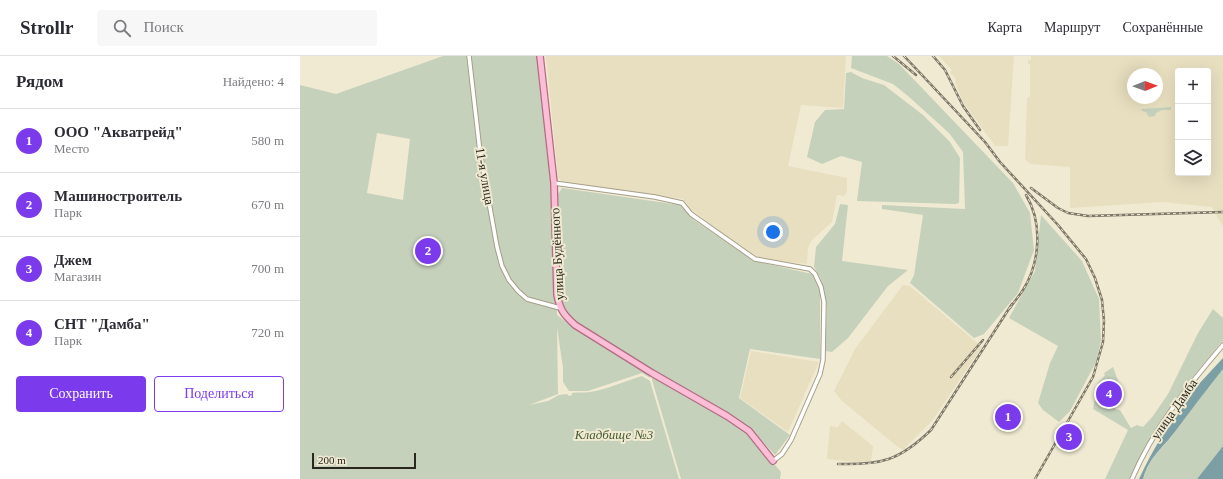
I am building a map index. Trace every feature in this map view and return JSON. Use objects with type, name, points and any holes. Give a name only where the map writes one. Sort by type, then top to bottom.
[{"type":"main road","name":"улица Будённого","points":[[540,56],[554,183],[557,295],[560,308],[566,317],[575,325],[652,373],[749,430],[773,461]]},
{"type":"street","name":"11-я улица","points":[[469,56],[480,152],[497,246],[508,280],[527,298],[560,308]]},
{"type":"street","points":[[554,183],[655,197],[682,203],[691,214],[755,259],[810,269],[815,274],[821,287],[824,302],[823,360],[820,374],[791,440],[782,454],[773,461]]},
{"type":"street","name":"улица Дамба","points":[[1132,479],[1140,460],[1155,435],[1197,376],[1223,345]]},
{"type":"shaded area","points":[[546,56],[846,56],[843,108],[801,105],[788,166],[847,178],[847,192],[844,196],[837,195],[832,222],[811,241],[808,248],[807,264],[771,260],[756,256],[692,210],[683,199],[578,184],[562,181],[558,178]]},
{"type":"shaded area","points":[[939,56],[1014,56],[1008,146],[995,146],[963,102],[955,82],[956,79],[950,72],[952,70]]},
{"type":"shaded area","points":[[1031,56],[1223,56],[1223,227],[1212,207],[1163,202],[1070,208],[1070,167],[1030,164],[1025,159],[1027,98],[1030,97],[1030,64],[1028,64],[1028,60],[1031,60]]},
{"type":"shaded area","points":[[903,285],[910,286],[982,347],[932,421],[903,450],[842,401],[834,391],[855,349]]},
{"type":"shaded area","points":[[751,351],[819,362],[788,432],[740,398]]},
{"type":"shaded area","points":[[842,421],[873,446],[871,461],[856,462],[827,459],[830,426],[838,427]]},
{"type":"green space","name":"Кладбище №3","points":[[443,56],[538,56],[554,181],[557,315],[591,339],[651,374],[650,378],[642,373],[588,391],[569,391],[563,382],[563,368],[557,327],[558,394],[529,405],[548,401],[559,395],[567,394],[569,396],[572,395],[572,393],[597,391],[642,376],[650,381],[679,479],[300,479],[300,85],[336,94]],"holes":[[[377,133],[410,139],[403,200],[367,193]]]},
{"type":"green space","points":[[852,56],[887,56],[899,64],[1013,183],[1030,213],[1034,250],[1018,293],[984,334],[974,338],[910,283],[914,275],[923,215],[882,209],[882,205],[965,209],[963,152],[949,133],[893,84],[851,68]]},
{"type":"green space","points":[[851,72],[862,78],[884,85],[923,115],[950,142],[960,158],[959,203],[857,201],[862,162],[841,156],[822,164],[807,157],[815,122],[825,110],[844,109],[846,73]]},
{"type":"green space","points":[[1171,107],[1171,110],[1162,110],[1156,113],[1155,116],[1149,117],[1146,112],[1142,111],[1141,109]]},
{"type":"green space","points":[[562,188],[680,205],[694,220],[754,261],[812,274],[820,291],[820,359],[750,349],[739,398],[790,435],[775,455],[751,429],[728,413],[649,369],[573,321],[561,304],[558,194]]},
{"type":"green space","points":[[840,204],[848,205],[842,261],[908,270],[888,286],[848,338],[832,352],[825,351],[827,307],[821,279],[814,267],[816,247],[835,224]]},
{"type":"green space","points":[[1041,215],[1082,261],[1099,299],[1101,341],[1096,362],[1070,411],[1059,422],[1043,410],[1038,403],[1050,363],[1058,346],[1009,318],[1035,271]]},
{"type":"green space","points":[[1213,309],[1223,318],[1223,340],[1191,379],[1146,445],[1130,479],[1105,479],[1128,430],[1093,409],[1098,383],[1105,375],[1104,373],[1113,367],[1124,397],[1115,409],[1120,410],[1131,428],[1137,425],[1143,427],[1153,416],[1168,394],[1198,333]]},
{"type":"green space","points":[[1223,369],[1223,446],[1197,479],[1143,479],[1155,455],[1172,436]]},
{"type":"green space","points":[[654,377],[747,432],[781,472],[780,479],[681,479],[652,380]]},
{"type":"water","points":[[1223,358],[1223,369],[1152,459],[1143,479],[1139,479],[1156,445],[1170,423],[1192,392]]},
{"type":"water","points":[[1223,446],[1223,479],[1197,479]]},
{"type":"railway","points":[[893,56],[916,75]]},
{"type":"railway","points":[[904,56],[985,142],[1000,162],[1058,225],[1086,259],[1095,278],[1102,300],[1104,321],[1103,342],[1093,377],[1035,479]]},
{"type":"railway","points":[[933,56],[945,70],[963,106],[980,130]]},
{"type":"railway","points":[[1031,188],[1058,208],[1068,213],[1088,216],[1223,212]]},
{"type":"railway","points":[[1010,308],[1029,279],[1036,255],[1037,230],[1035,218],[1026,195]]},
{"type":"railway","points":[[838,464],[878,462],[889,459],[909,449],[931,430],[1012,304]]},
{"type":"railway","points":[[951,377],[983,340]]},
{"type":"place","name":"Машиностроитель","points":[[428,251]]},
{"type":"place","name":"СНТ \"Дамба\"","points":[[1109,394]]},
{"type":"place","name":"ООО \"Акватрейд\"","points":[[1008,417]]},
{"type":"place","name":"Джем","points":[[1069,437]]}]
